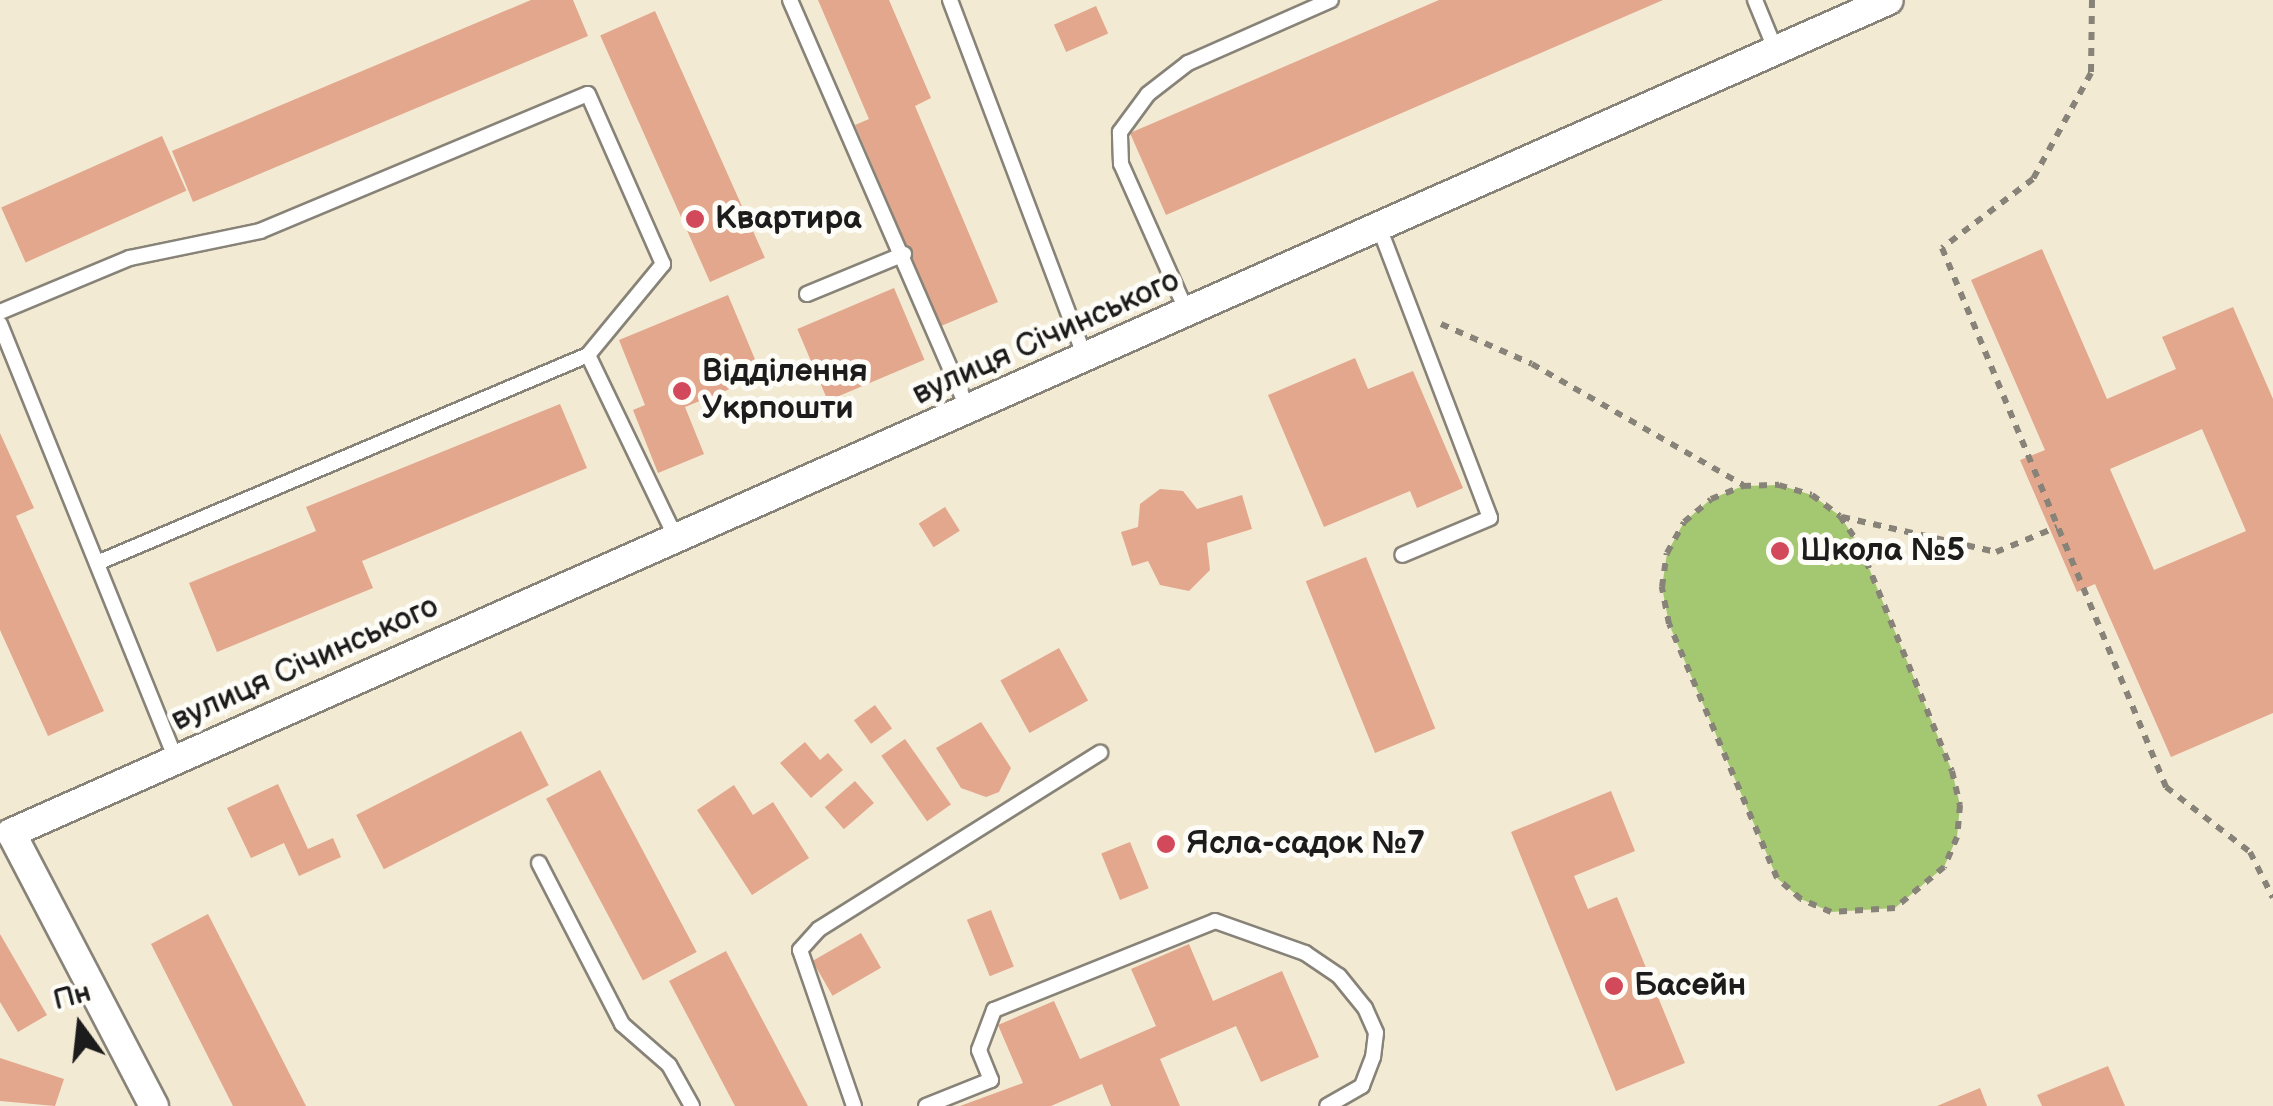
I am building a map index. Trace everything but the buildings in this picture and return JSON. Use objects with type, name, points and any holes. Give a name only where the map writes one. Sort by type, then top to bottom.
[{"type":"street","name":"вулиця Січинського","points":[[154,1106],[11,833],[1086,360],[1889,0]]},
{"type":"lane","points":[[790,0],[904,254],[969,411]]},
{"type":"lane","points":[[950,0],[1086,360]]},
{"type":"lane","points":[[1188,313],[1121,164],[1120,132],[1148,94],[1188,64],[1331,0]]},
{"type":"lane","points":[[1755,0],[1776,50]]},
{"type":"lane","points":[[0,312],[130,258],[260,230],[588,94],[662,264],[588,355],[97,563]]},
{"type":"lane","points":[[1379,227],[1490,518],[1402,554]]},
{"type":"lane","points":[[807,294],[904,254]]},
{"type":"lane","points":[[0,324],[175,758]]},
{"type":"lane","points":[[588,355],[677,540]]},
{"type":"lane","points":[[854,1106],[800,950],[820,929],[1100,753]]},
{"type":"lane","points":[[539,863],[622,1024],[669,1065],[692,1106]]},
{"type":"lane","points":[[926,1106],[991,1080],[979,1050],[994,1010],[1216,920],[1305,952],[1338,976],[1365,1008],[1376,1033],[1373,1057],[1362,1086],[1327,1106]]},
{"type":"path","points":[[2092,0],[2091,72],[2033,179],[1942,248],[2166,787],[2250,852],[2273,898]]},
{"type":"path","points":[[1412,312],[1532,364],[1744,486]]},
{"type":"path","points":[[1779,485],[1812,495],[1840,516],[1860,546],[1960,805],[1957,837],[1944,867],[1895,908],[1864,915],[1816,906],[1777,878],[1669,624],[1662,588],[1667,553],[1684,522],[1711,499],[1744,486],[1779,485]]},
{"type":"path","points":[[1840,516],[1996,552],[2058,527]]},
{"type":"green space","points":[[1779,485],[1812,495],[1840,516],[1860,546],[1952,771],[1960,805],[1957,837],[1944,867],[1895,908],[1831,912],[1801,899],[1777,878],[1669,624],[1662,587],[1667,553],[1684,522],[1711,499],[1743,486]]},
{"type":"place","name":"Квартира","points":[[695,219]]},
{"type":"place","name":"Відділення Укрпошти","points":[[682,391]]},
{"type":"place","name":"Школа №5","points":[[1780,551]]},
{"type":"place","name":"Ясла-садок №7","points":[[1166,844]]},
{"type":"place","name":"Басейн","points":[[1614,986]]}]
